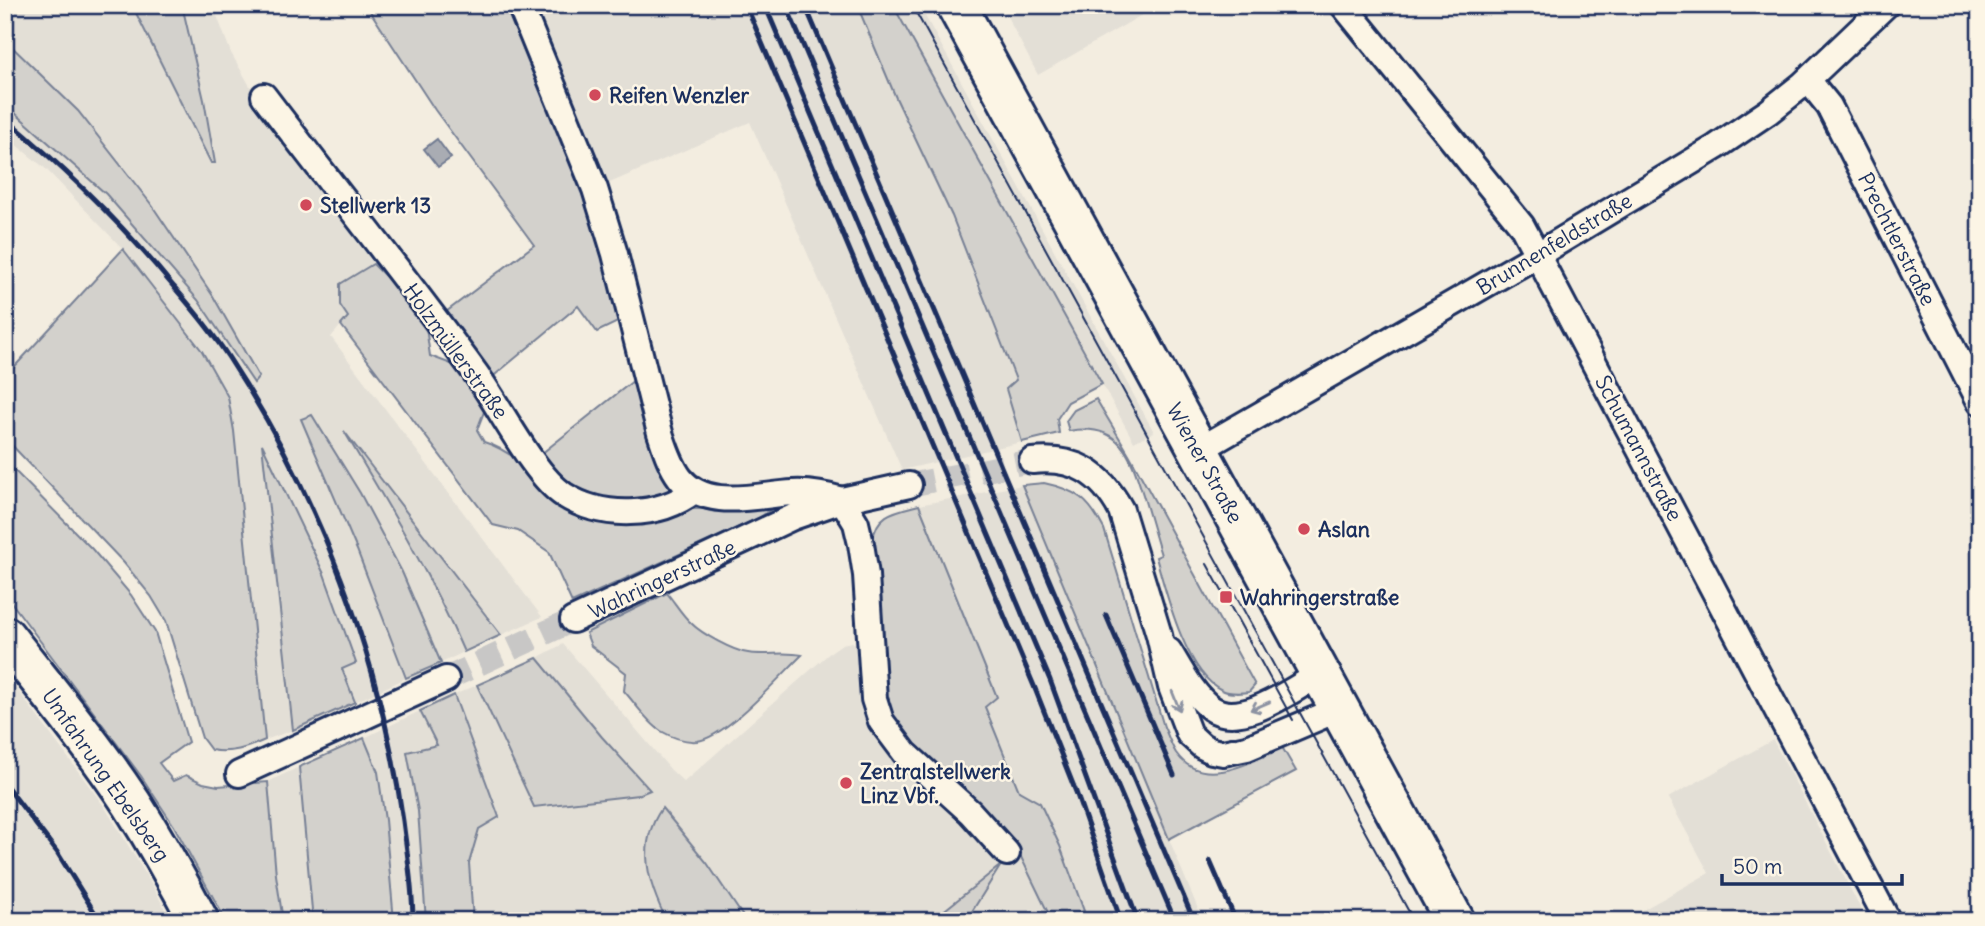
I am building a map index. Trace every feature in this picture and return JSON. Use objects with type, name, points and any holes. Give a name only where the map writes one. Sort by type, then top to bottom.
[{"type":"main road","name":"Wiener Straße","points":[[956,5],[1455,921]]},
{"type":"main road","name":"Umfahrung Ebelsberg","points":[[5,636],[131,803],[171,867],[199,921]]},
{"type":"street","points":[[520,5],[595,189],[615,254],[669,459],[680,478],[694,491],[715,498],[795,493],[822,494],[842,500],[856,523],[861,544],[866,575],[874,699],[881,721],[905,753],[970,812],[1007,853]]},
{"type":"street","name":"Schumannstraße","points":[[1343,5],[1522,226],[1888,921]]},
{"type":"street","name":"Brunnenfeldstraße","points":[[1199,450],[1537,256],[1716,147],[1768,112],[1808,79],[1886,5]]},
{"type":"street","name":"Prechtlerstraße","points":[[1808,79],[1829,106],[1980,402]]},
{"type":"street","name":"Holzmüllerstraße","points":[[264,96],[475,373],[542,475],[561,494],[583,506],[614,512],[646,510],[678,503],[694,491]]},
{"type":"street","points":[[1032,461],[1048,459],[1068,462],[1093,475],[1110,491],[1121,510],[1159,635],[1171,687],[1189,734],[1202,746],[1223,753],[1247,748],[1339,709]]},
{"type":"street","name":"Wahringerstraße","points":[[573,620],[793,517],[842,500],[909,485]]},
{"type":"street","points":[[1159,635],[1189,683],[1209,707],[1223,714],[1255,709],[1320,674]]},
{"type":"street","points":[[239,774],[446,679]]},
{"type":"shaded area","points":[[5,5],[132,5],[211,163],[182,5],[213,5],[231,53],[258,100],[318,177],[373,264],[340,284],[348,317],[331,337],[542,617],[501,635],[349,439],[447,611],[464,652],[441,663],[402,572],[360,493],[312,415],[302,418],[406,678],[355,702],[342,668],[355,663],[324,574],[262,447],[293,730],[265,740],[234,431],[202,351],[123,249],[46,169],[5,136]]},
{"type":"shaded area","points":[[132,5],[182,5],[204,100],[215,163],[211,163]]},
{"type":"shaded area","points":[[366,5],[507,5],[582,185],[624,319],[597,332],[578,306],[490,379],[442,315],[534,245],[435,110]]},
{"type":"shaded area","points":[[529,5],[857,5],[896,98],[952,216],[1016,380],[1006,389],[1022,442],[902,470],[750,122],[605,185]]},
{"type":"shaded area","points":[[857,5],[893,5],[1102,384],[1068,402],[1057,419],[1059,433],[1022,442],[1006,389],[1016,380],[952,216],[896,98]]},
{"type":"shaded area","points":[[893,5],[919,5],[1154,432],[1134,442]]},
{"type":"shaded area","points":[[1001,5],[1159,5],[1038,75]]},
{"type":"shaded area","points":[[5,40],[78,111],[151,204],[213,296],[259,377],[254,383],[198,300],[106,194],[5,104]]},
{"type":"shaded area","points":[[437,139],[451,158],[438,167],[424,149]]},
{"type":"shaded area","points":[[123,249],[202,351],[228,397],[234,431],[265,740],[252,746],[225,751],[211,750],[202,738],[166,621],[151,596],[124,563],[5,438],[5,377]]},
{"type":"shaded area","points":[[373,264],[420,311],[426,327],[430,356],[462,368],[485,409],[477,430],[484,442],[508,453],[518,461],[565,507],[703,509],[715,512],[765,506],[770,510],[759,518],[572,603],[549,552],[518,531],[493,525],[341,325],[348,317],[340,305],[340,284]]},
{"type":"shaded area","points":[[633,381],[642,404],[655,456],[673,488],[673,495],[602,504],[560,483],[541,454]]},
{"type":"shaded area","points":[[1096,399],[1129,454],[1255,685],[1249,692],[1232,693],[1222,690],[1209,681],[1188,650],[1165,591],[1156,557],[1161,555],[1139,483],[1121,445],[1101,432],[1069,431],[1066,421],[1074,410]]},
{"type":"shaded area","points":[[312,415],[360,493],[402,572],[441,663],[406,678],[357,550],[301,419]]},
{"type":"shaded area","points":[[344,431],[501,635],[464,652],[423,567]]},
{"type":"shaded area","points":[[262,444],[324,574],[356,663],[342,669],[355,702],[293,730]]},
{"type":"shaded area","points":[[5,461],[92,549],[131,595],[155,632],[188,742],[159,763],[173,781],[186,775],[218,786],[268,782],[283,921],[226,921],[174,826],[141,776],[5,594]]},
{"type":"shaded area","points":[[1044,483],[1065,489],[1081,498],[1104,529],[1164,727],[1176,753],[1187,764],[1199,770],[1213,772],[1242,766],[1282,747],[1296,771],[1169,839],[1022,485]]},
{"type":"shaded area","points":[[1022,485],[1203,921],[1062,921],[1084,910],[1060,846],[1040,804],[1019,792],[984,707],[997,696],[919,505]]},
{"type":"shaded area","points":[[919,505],[997,697],[985,707],[1019,791],[1040,803],[1060,846],[1084,911],[1062,921],[1052,921],[1020,855],[1008,840],[906,742],[884,703],[882,615],[873,540],[878,524],[888,515]]},
{"type":"shaded area","points":[[667,593],[691,623],[726,646],[748,653],[802,655],[737,718],[723,729],[697,741],[674,738],[651,723],[624,691],[626,673],[591,646],[586,633]]},
{"type":"shaded area","points":[[852,642],[859,646],[1001,865],[1017,852],[1052,921],[966,921],[999,867],[931,921],[746,921],[707,863],[660,909],[667,921],[473,921],[469,863],[479,829],[499,817],[454,695],[477,685],[534,807],[638,795],[649,789],[537,658],[563,644],[684,782],[832,651],[842,644]]},
{"type":"shaded area","points":[[537,658],[650,790],[638,795],[534,807],[477,685]]},
{"type":"shaded area","points":[[5,673],[104,806],[171,921],[5,921]]},
{"type":"shaded area","points":[[454,695],[499,817],[479,829],[469,863],[473,921],[426,921],[418,811],[407,752],[437,745],[420,711]]},
{"type":"shaded area","points":[[420,711],[437,745],[407,752],[418,811],[426,921],[394,921],[378,772],[364,738]]},
{"type":"shaded area","points":[[364,738],[378,772],[394,921],[313,921],[299,767]]},
{"type":"shaded area","points":[[1773,740],[1867,921],[1623,921],[1709,873],[1668,798]]},
{"type":"shaded area","points":[[299,767],[313,921],[283,921],[268,782]]},
{"type":"shaded area","points":[[662,808],[707,863],[746,921],[667,921],[650,879],[647,850],[654,822]]},
{"type":"shaded area","points":[[1001,865],[966,921],[931,921]]},
{"type":"tunnel","points":[[909,485],[1032,461]]},
{"type":"tunnel","points":[[446,679],[573,620]]},
{"type":"tram line","points":[[912,5],[1414,921]]},
{"type":"tram line","points":[[1207,564],[1293,720]]},
{"type":"railway","points":[[746,5],[1034,686],[1076,792],[1121,921]]},
{"type":"railway","points":[[765,5],[1050,680],[1138,921]]},
{"type":"railway","points":[[786,5],[1175,921]]},
{"type":"railway","points":[[805,5],[1194,921]]},
{"type":"railway","points":[[5,118],[50,157],[114,220],[196,313],[229,358],[262,411],[291,466],[342,580],[379,699],[393,759],[403,821],[413,921]]},
{"type":"railway","points":[[1106,615],[1174,775]]},
{"type":"railway","points":[[5,784],[57,852],[100,921]]},
{"type":"railway","points":[[1210,861],[1236,921]]},
{"type":"place","name":"Reifen Wenzler","points":[[595,95]]},
{"type":"place","name":"Stellwerk 13","points":[[306,205]]},
{"type":"place","name":"Aslan","points":[[1304,529]]},
{"type":"place","name":"Wahringerstraße","points":[[1226,597]]},
{"type":"place","name":"Zentralstellwerk Linz Vbf.","points":[[846,783]]}]
